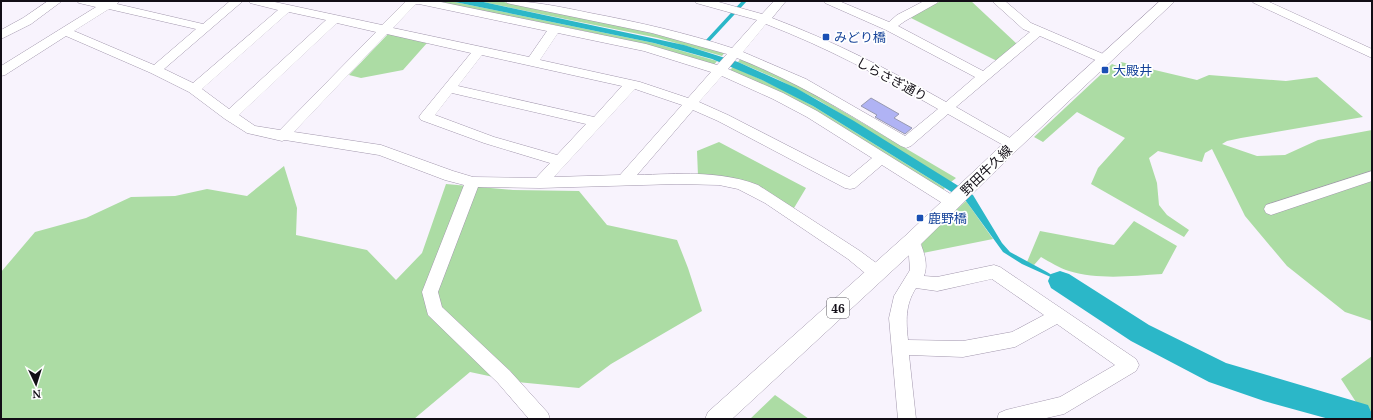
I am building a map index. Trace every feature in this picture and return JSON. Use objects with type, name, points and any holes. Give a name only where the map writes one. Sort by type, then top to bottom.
[{"type":"main road","name":"野田牛久線","points":[[716,419],[878,273],[1012,145],[1168,1]]},
{"type":"street","points":[[1,35],[27,21],[56,1]]},
{"type":"street","points":[[83,1],[110,3],[205,28]]},
{"type":"street","points":[[155,70],[237,1]]},
{"type":"street","points":[[259,1],[632,85],[691,104],[723,118],[850,184],[880,158]]},
{"type":"street","points":[[282,136],[412,1]]},
{"type":"street","points":[[419,1],[646,48],[721,69],[806,111],[880,158],[958,196]]},
{"type":"street","points":[[511,1],[685,38],[734,54],[804,83],[906,143],[1038,31]]},
{"type":"street","points":[[567,12],[576,1]]},
{"type":"street","name":"しらさぎ通り","points":[[700,1],[764,19],[798,32],[859,60],[1012,145]]},
{"type":"street","points":[[625,179],[780,1]]},
{"type":"street","points":[[829,1],[890,27],[985,76]]},
{"type":"street","points":[[998,1],[1027,26],[1104,59]]},
{"type":"street","points":[[1258,1],[1372,54]]},
{"type":"street","points":[[1,72],[110,3]]},
{"type":"street","points":[[890,27],[924,3]]},
{"type":"street","points":[[194,90],[287,8]]},
{"type":"street","points":[[230,116],[334,19]]},
{"type":"street","points":[[531,62],[555,29]]},
{"type":"street","points":[[66,32],[155,70],[194,90],[252,130],[282,136],[356,145],[381,150],[450,176],[473,182],[540,183],[625,179],[701,179],[719,180],[740,184],[753,189],[770,199],[854,255],[878,273]]},
{"type":"street","points":[[479,51],[426,117],[489,140],[559,161]]},
{"type":"street","points":[[540,183],[559,161],[632,85]]},
{"type":"street","points":[[450,88],[596,122]]},
{"type":"street","points":[[1271,209],[1372,176]]},
{"type":"street","points":[[473,182],[430,292],[434,310],[504,377],[541,419]]},
{"type":"street","points":[[911,419],[899,346],[897,318],[902,296],[918,272],[919,265],[912,241]]},
{"type":"street","points":[[912,281],[937,284],[994,272],[1130,365],[1064,405],[1006,419]]},
{"type":"street","points":[[899,346],[963,349],[1015,339],[1057,316]]},
{"type":"green space","points":[[431,1],[450,1],[654,43],[717,61],[714,65],[679,54],[609,37]]},
{"type":"green space","points":[[478,1],[499,1],[640,30],[725,52],[722,56],[658,38]]},
{"type":"green space","points":[[941,1],[971,1],[1017,44],[997,61],[909,17]]},
{"type":"green space","points":[[388,34],[427,43],[403,70],[361,78],[349,75]]},
{"type":"green space","points":[[741,58],[788,79],[956,178],[951,182],[818,100],[775,78],[738,62]]},
{"type":"green space","points":[[1121,62],[1197,80],[1209,75],[1286,81],[1317,77],[1363,117],[1241,138],[1227,141],[1222,144],[1257,156],[1285,155],[1318,140],[1372,130],[1372,321],[1345,312],[1287,266],[1245,216],[1212,149],[1205,153],[1202,162],[1158,151],[1149,158],[1157,183],[1159,205],[1167,215],[1189,230],[1184,237],[1091,184],[1098,168],[1125,138],[1077,112],[1043,142],[1034,137],[1112,64],[1117,66]]},
{"type":"green space","points":[[733,67],[780,88],[813,106],[945,188],[941,191],[729,71]]},
{"type":"green space","points":[[719,142],[806,188],[794,208],[776,199],[698,176],[697,151]]},
{"type":"green space","points":[[284,166],[297,208],[296,235],[367,250],[396,280],[422,253],[446,184],[513,190],[579,191],[607,225],[677,240],[702,311],[611,364],[579,388],[517,382],[470,372],[414,419],[1,419],[1,272],[35,232],[86,218],[131,197],[175,196],[207,189],[247,196]]},
{"type":"green space","points":[[966,201],[993,239],[923,253],[921,242]]},
{"type":"green space","points":[[1134,221],[1177,246],[1162,274],[1115,277],[1092,276],[1065,270],[1041,257],[1034,265],[1027,262],[1040,231],[1114,245]]},
{"type":"green space","points":[[1372,356],[1372,419],[1367,419],[1341,379]]},
{"type":"green space","points":[[775,395],[809,419],[750,419]]},
{"type":"water","points":[[450,1],[479,1],[684,45],[738,62],[796,88],[854,121],[973,195],[1002,243],[1010,252],[1047,272],[1087,297],[1085,299],[1055,279],[1022,264],[1003,252],[966,201],[813,106],[762,80],[712,59],[654,43]]},
{"type":"water","points":[[742,1],[747,1],[709,42],[705,41]]},
{"type":"building","points":[[871,98],[899,114],[894,118],[912,128],[905,134],[875,117],[877,115],[861,106]]},
{"type":"waterway","points":[[1060,281],[1140,333],[1219,373],[1264,388],[1358,414]]},
{"type":"waterway","points":[[1358,414],[1372,419]]},
{"type":"place","name":"みどり橋","points":[[826,37]]},
{"type":"place","name":"大殿井","points":[[1105,70]]},
{"type":"place","name":"鹿野橋","points":[[920,218]]}]
